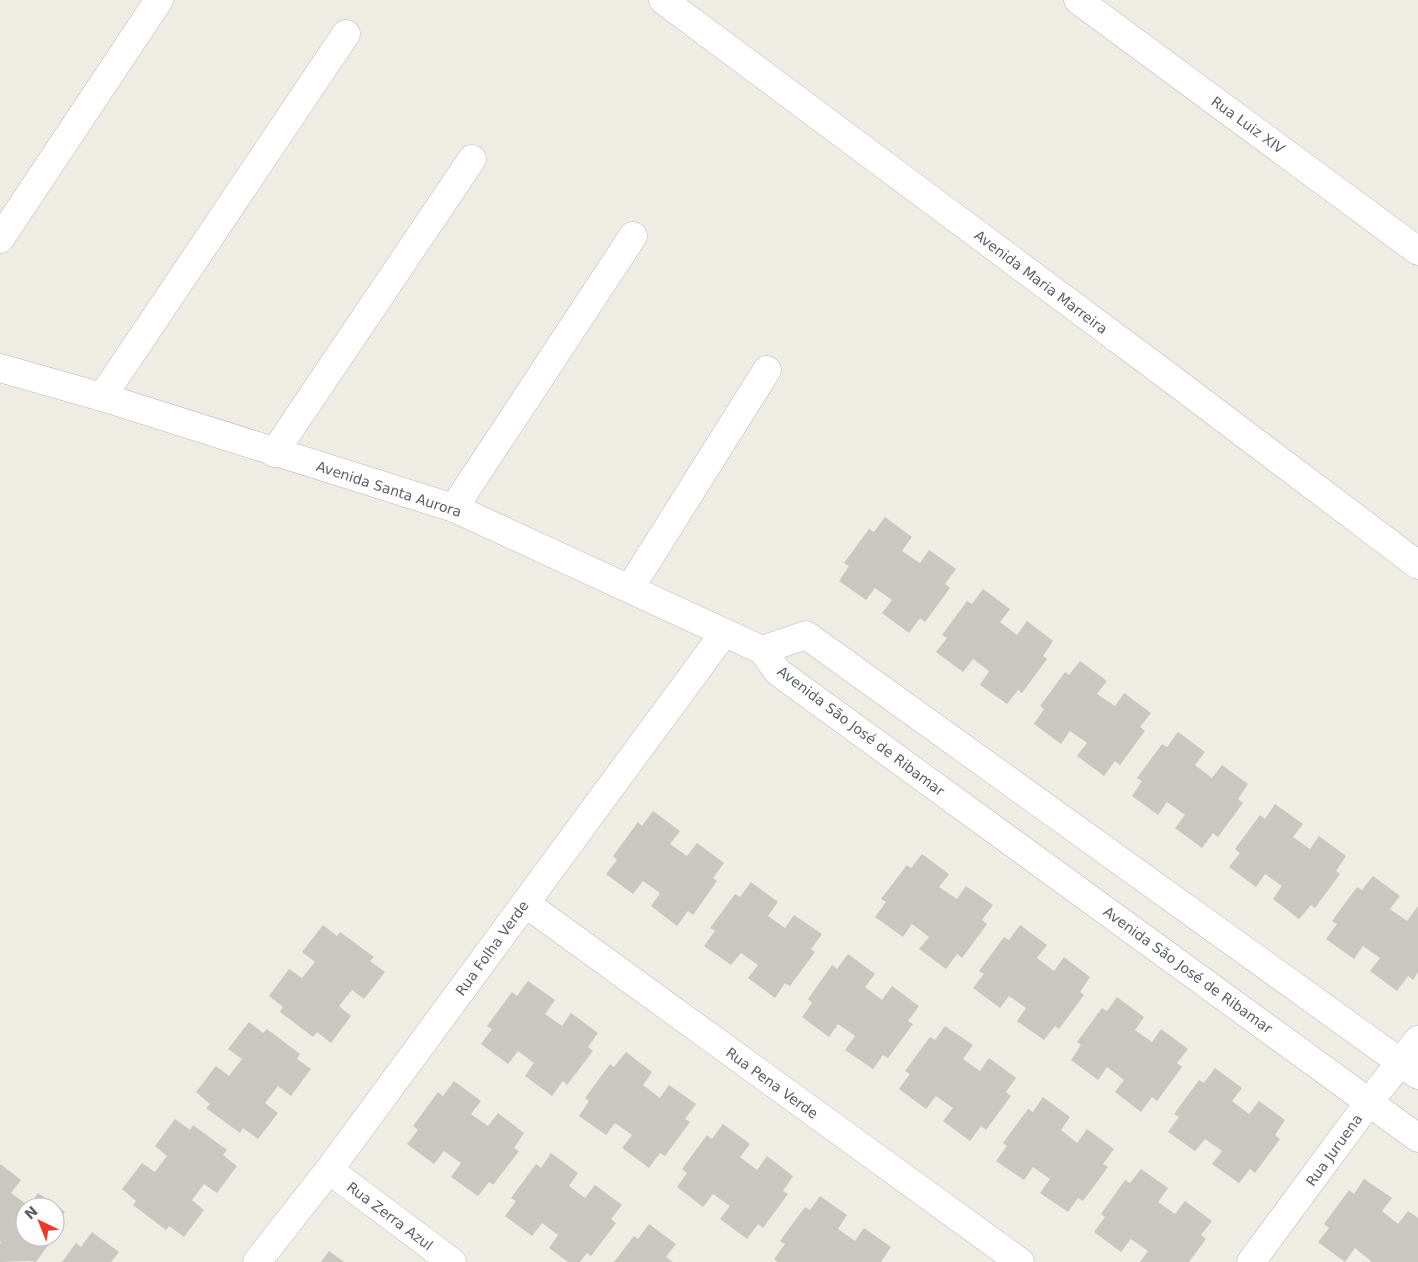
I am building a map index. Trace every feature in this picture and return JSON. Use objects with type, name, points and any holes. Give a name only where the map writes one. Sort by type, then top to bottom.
[{"type":"street","points":[[0,239],[159,0]]},
{"type":"street","name":"Avenida Maria Marreira","points":[[663,0],[1418,565]]},
{"type":"street","name":"Rua Luiz XIV","points":[[1078,0],[1418,251]]},
{"type":"street","points":[[102,397],[346,34]]},
{"type":"street","points":[[274,453],[472,159]]},
{"type":"street","points":[[454,508],[633,236]]},
{"type":"street","name":"Avenida Santa Aurora","points":[[0,368],[102,397],[274,453],[454,508],[762,650]]},
{"type":"street","points":[[630,588],[767,370]]},
{"type":"street","name":"Rua Folha Verde","points":[[257,1262],[329,1170],[724,633]]},
{"type":"street","name":"Avenida São José de Ribamar","points":[[1410,1068],[806,635],[762,650],[778,672],[1418,1138]]},
{"type":"street","name":"Rua Pena Verde","points":[[525,903],[1020,1262]]},
{"type":"street","name":"Rua Juruena","points":[[1251,1262],[1369,1102],[1410,1068],[1418,1040]]},
{"type":"street","name":"Rua Zerra Azul","points":[[329,1170],[452,1262]]},
{"type":"building","points":[[885,517],[912,537],[902,551],[920,563],[929,550],[956,569],[945,584],[950,588],[925,622],[920,618],[909,633],[882,613],[892,600],[875,588],[866,600],[839,581],[849,566],[844,563],[869,529],[874,532]]},
{"type":"building","points":[[983,589],[1010,609],[1000,622],[1017,635],[1027,621],[1053,641],[1043,656],[1047,659],[1022,693],[1018,690],[1007,704],[980,685],[989,671],[973,659],[963,672],[936,652],[947,638],[942,635],[967,601],[972,604]]},
{"type":"building","points":[[1080,661],[1107,681],[1097,694],[1115,706],[1124,693],[1151,713],[1140,727],[1145,731],[1120,765],[1115,761],[1104,776],[1077,756],[1087,743],[1070,731],[1061,744],[1034,724],[1044,709],[1040,706],[1065,672],[1069,675]]},
{"type":"building","points":[[1178,732],[1205,752],[1195,765],[1212,778],[1222,765],[1248,784],[1238,799],[1243,803],[1218,837],[1213,833],[1202,848],[1175,828],[1185,815],[1167,802],[1158,815],[1132,796],[1142,781],[1137,778],[1162,744],[1167,747]]},
{"type":"building","points":[[1275,804],[1303,824],[1293,837],[1310,849],[1319,836],[1346,856],[1336,871],[1340,874],[1315,908],[1311,905],[1299,919],[1273,899],[1282,886],[1265,874],[1256,887],[1229,867],[1240,853],[1235,849],[1260,815],[1265,819]]},
{"type":"building","points":[[653,811],[680,831],[670,844],[687,856],[697,843],[724,863],[713,878],[717,881],[693,915],[688,911],[677,926],[651,906],[660,893],[643,881],[633,894],[606,874],[617,860],[613,856],[638,822],[642,826]]},
{"type":"building","points":[[922,854],[949,874],[939,887],[957,899],[966,886],[993,905],[982,920],[987,924],[962,958],[957,954],[946,969],[919,949],[929,937],[912,924],[903,937],[875,917],[886,902],[881,899],[907,865],[911,868]]},
{"type":"building","points":[[1373,876],[1400,896],[1390,909],[1407,921],[1418,906],[1418,972],[1413,980],[1408,976],[1397,991],[1370,971],[1380,958],[1363,946],[1354,959],[1326,939],[1337,924],[1332,921],[1357,887],[1362,890]]},
{"type":"building","points":[[751,882],[778,902],[768,916],[785,928],[794,915],[822,934],[811,949],[815,952],[790,986],[785,983],[775,998],[748,978],[758,965],[741,953],[731,965],[704,946],[715,931],[710,928],[735,894],[740,897]]},
{"type":"building","points":[[323,925],[337,936],[340,932],[374,957],[370,961],[385,972],[364,999],[352,990],[339,1006],[351,1016],[331,1043],[317,1032],[313,1037],[280,1012],[283,1007],[269,996],[289,969],[302,978],[315,962],[302,952]]},
{"type":"building","points":[[1020,925],[1047,945],[1037,958],[1054,971],[1064,957],[1090,977],[1080,992],[1084,995],[1059,1029],[1055,1026],[1044,1040],[1017,1021],[1026,1008],[1009,996],[1000,1008],[973,988],[984,974],[979,971],[1004,937],[1009,940]]},
{"type":"building","points":[[848,954],[875,974],[865,987],[882,1000],[892,986],[919,1006],[908,1021],[913,1024],[888,1058],[883,1055],[873,1069],[845,1050],[855,1036],[838,1024],[829,1037],[802,1017],[812,1003],[808,999],[832,965],[837,969]]},
{"type":"building","points":[[528,981],[555,1000],[545,1014],[562,1026],[571,1013],[598,1033],[588,1047],[593,1051],[567,1085],[563,1081],[552,1096],[525,1076],[534,1063],[518,1051],[508,1064],[481,1044],[492,1029],[487,1026],[512,992],[517,996]]},
{"type":"building","points":[[1117,997],[1144,1017],[1135,1030],[1152,1042],[1161,1029],[1188,1049],[1177,1063],[1182,1067],[1157,1101],[1152,1097],[1141,1112],[1115,1092],[1124,1080],[1107,1067],[1098,1080],[1071,1060],[1081,1045],[1077,1042],[1102,1008],[1107,1011]]},
{"type":"building","points":[[249,1022],[263,1033],[267,1029],[300,1054],[297,1059],[311,1069],[291,1096],[278,1086],[265,1103],[278,1113],[258,1139],[243,1128],[240,1133],[206,1108],[210,1104],[196,1092],[216,1066],[229,1076],[242,1059],[228,1049]]},
{"type":"building","points":[[945,1026],[973,1045],[963,1059],[980,1071],[989,1058],[1016,1078],[1006,1092],[1011,1096],[986,1130],[981,1126],[970,1141],[943,1121],[953,1108],[936,1096],[926,1109],[899,1089],[910,1074],[905,1071],[930,1037],[935,1040]]},
{"type":"building","points":[[626,1052],[652,1072],[643,1085],[660,1098],[669,1085],[696,1104],[685,1119],[690,1122],[665,1156],[660,1153],[649,1168],[622,1148],[632,1135],[615,1123],[606,1135],[579,1116],[589,1101],[585,1098],[610,1064],[614,1067]]},
{"type":"building","points":[[1215,1068],[1242,1088],[1232,1101],[1249,1114],[1259,1101],[1285,1120],[1275,1135],[1280,1139],[1255,1173],[1250,1169],[1239,1183],[1212,1164],[1222,1151],[1205,1139],[1195,1151],[1168,1132],[1179,1117],[1174,1114],[1199,1080],[1204,1083]]},
{"type":"building","points":[[454,1081],[481,1101],[471,1114],[488,1126],[498,1113],[524,1133],[514,1148],[519,1151],[493,1185],[489,1182],[478,1196],[451,1177],[461,1163],[444,1151],[434,1164],[407,1144],[418,1130],[413,1126],[438,1092],[443,1096]]},
{"type":"building","points":[[1043,1097],[1070,1117],[1061,1130],[1077,1143],[1087,1129],[1114,1149],[1103,1164],[1108,1167],[1083,1201],[1078,1198],[1068,1212],[1040,1193],[1050,1179],[1033,1167],[1024,1180],[996,1161],[1007,1146],[1003,1143],[1028,1109],[1033,1112]]},
{"type":"building","points":[[175,1119],[190,1130],[193,1125],[227,1150],[223,1155],[237,1166],[217,1193],[204,1184],[192,1200],[204,1210],[184,1237],[169,1226],[166,1230],[133,1205],[136,1201],[122,1189],[142,1163],[155,1172],[167,1156],[155,1146]]},
{"type":"building","points":[[723,1124],[750,1144],[740,1157],[757,1170],[767,1156],[793,1176],[783,1191],[788,1194],[763,1228],[758,1224],[747,1239],[720,1219],[730,1206],[713,1194],[703,1207],[677,1187],[687,1173],[682,1169],[707,1135],[712,1139]]},
{"type":"building","points":[[551,1153],[578,1173],[569,1186],[585,1198],[595,1185],[622,1205],[611,1219],[616,1223],[591,1256],[587,1253],[580,1262],[568,1262],[549,1248],[558,1235],[542,1223],[532,1236],[505,1216],[516,1201],[511,1198],[536,1164],[541,1168]]},
{"type":"building","points":[[0,1164],[21,1180],[11,1193],[17,1197],[15,1197],[15,1247],[47,1247],[36,1262],[0,1262]]},
{"type":"building","points":[[1141,1169],[1168,1188],[1158,1202],[1175,1214],[1185,1201],[1212,1221],[1201,1235],[1206,1239],[1189,1262],[1140,1262],[1148,1251],[1131,1239],[1121,1252],[1094,1232],[1105,1217],[1101,1214],[1125,1180],[1130,1183]]},
{"type":"building","points":[[1364,1179],[1392,1198],[1382,1211],[1398,1224],[1408,1211],[1418,1218],[1418,1262],[1370,1262],[1355,1248],[1345,1262],[1318,1242],[1329,1228],[1324,1224],[1349,1190],[1354,1194]]},
{"type":"building","points":[[38,1193],[44,1197],[35,1197]]},
{"type":"building","points":[[820,1196],[847,1215],[838,1229],[855,1241],[864,1228],[891,1247],[881,1262],[778,1262],[774,1259],[785,1244],[780,1241],[805,1207],[810,1210]]},
{"type":"building","points":[[649,1224],[676,1244],[666,1257],[673,1262],[614,1262],[634,1236],[638,1239]]},
{"type":"building","points":[[92,1232],[119,1252],[111,1262],[62,1262],[76,1243],[81,1247]]},
{"type":"building","points":[[329,1251],[344,1262],[321,1262]]}]
